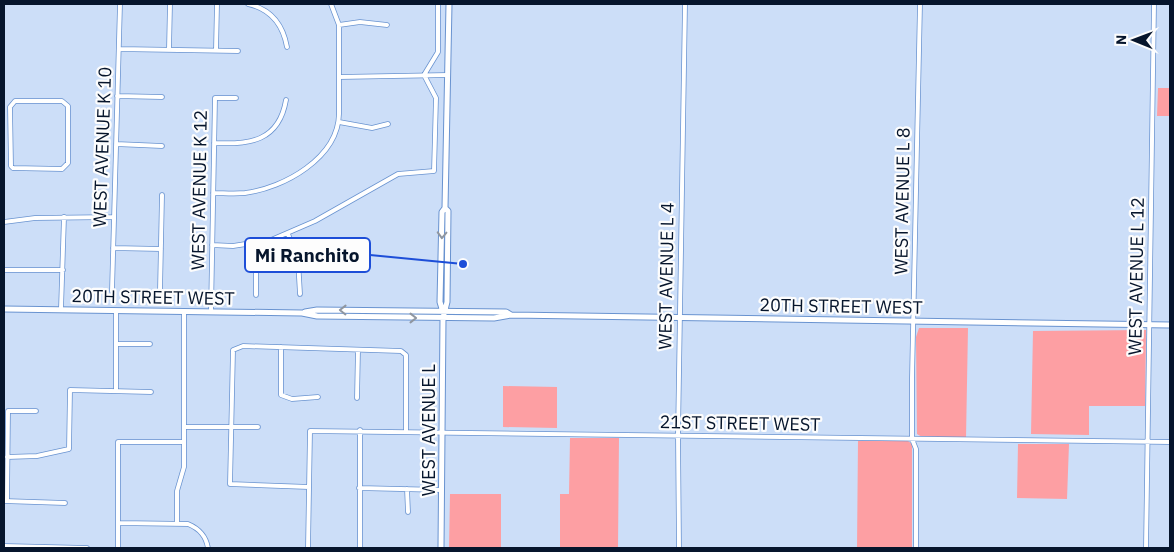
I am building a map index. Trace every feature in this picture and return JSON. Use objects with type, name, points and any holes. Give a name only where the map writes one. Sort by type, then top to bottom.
[{"type":"main road","name":"WEST AVENUE L","points":[[441,548],[443,315],[440,302],[442,212],[445,208],[449,4]]},
{"type":"main road","name":"20TH STREET WEST","points":[[4,309],[302,313],[317,316],[443,315],[494,318],[511,315],[1170,325]]},
{"type":"street","name":"WEST AVENUE K 10","points":[[112,291],[120,4]]},
{"type":"street","points":[[169,49],[170,4]]},
{"type":"street","points":[[216,50],[217,4]]},
{"type":"street","points":[[248,4],[264,10],[273,16],[283,30],[288,47]]},
{"type":"street","points":[[213,193],[245,193],[267,188],[292,177],[330,146],[339,122],[339,25],[332,4]]},
{"type":"street","points":[[424,75],[438,52],[438,4]]},
{"type":"street","name":"WEST AVENUE L 4","points":[[679,548],[679,318],[684,4]]},
{"type":"street","name":"WEST AVENUE L 8","points":[[916,548],[916,449],[912,439],[920,4]]},
{"type":"street","name":"WEST AVENUE L 12","points":[[1146,548],[1154,4]]},
{"type":"street","points":[[339,25],[360,22],[387,25]]},
{"type":"street","points":[[119,49],[238,51]]},
{"type":"street","points":[[212,245],[232,246],[256,243],[288,234],[391,177],[398,174],[434,171],[436,98],[424,75]]},
{"type":"street","points":[[339,77],[448,75]]},
{"type":"street","points":[[117,96],[162,97]]},
{"type":"street","name":"WEST AVENUE K 12","points":[[211,312],[215,98],[236,98]]},
{"type":"street","points":[[214,143],[249,143],[268,134],[284,115],[286,100]]},
{"type":"street","points":[[15,101],[62,101],[68,106],[68,163],[62,169],[14,168],[11,166],[9,134],[11,103],[15,101]]},
{"type":"street","points":[[339,122],[372,128],[388,124]]},
{"type":"street","points":[[4,134],[9,134]]},
{"type":"street","points":[[116,144],[162,146]]},
{"type":"street","points":[[160,291],[162,195]]},
{"type":"street","points":[[4,222],[64,217],[114,217]]},
{"type":"street","points":[[62,309],[64,217]]},
{"type":"street","points":[[288,234],[298,260],[300,294]]},
{"type":"street","points":[[256,243],[256,294]]},
{"type":"street","points":[[113,248],[161,249]]},
{"type":"street","points":[[4,270],[63,270]]},
{"type":"street","points":[[116,311],[116,391]]},
{"type":"street","points":[[177,522],[177,490],[184,467],[184,312]]},
{"type":"street","points":[[116,344],[150,344]]},
{"type":"street","points":[[308,548],[309,487],[230,484],[233,350],[243,346],[401,351],[406,354],[406,431]]},
{"type":"street","points":[[281,347],[282,395],[292,399],[318,397]]},
{"type":"street","points":[[357,398],[358,350]]},
{"type":"street","points":[[7,457],[37,456],[69,449],[70,390],[151,392]]},
{"type":"street","points":[[36,411],[8,411],[5,501],[65,503]]},
{"type":"street","points":[[184,427],[258,427]]},
{"type":"street","points":[[360,430],[360,548]]},
{"type":"street","name":"21ST STREET WEST","points":[[309,487],[310,431],[360,430],[1170,442]]},
{"type":"street","points":[[118,548],[118,442],[184,442]]},
{"type":"street","points":[[359,488],[442,490]]},
{"type":"street","points":[[407,489],[408,512]]},
{"type":"street","points":[[119,523],[177,522],[198,528],[206,540],[208,548]]},
{"type":"street","points":[[4,546],[87,548]]},
{"type":"shaded area","points":[[1158,88],[1170,88],[1170,116],[1157,116]]},
{"type":"shaded area","points":[[919,328],[968,328],[966,438],[922,437],[917,434],[916,337]]},
{"type":"shaded area","points":[[1146,330],[1145,406],[1089,406],[1089,435],[1031,434],[1033,331]]},
{"type":"shaded area","points":[[503,386],[557,387],[557,428],[503,427]]},
{"type":"shaded area","points":[[570,438],[619,438],[618,548],[560,548],[560,494],[569,494]]},
{"type":"shaded area","points":[[858,441],[908,441],[912,444],[912,548],[857,548]]},
{"type":"shaded area","points":[[1018,444],[1069,444],[1067,499],[1017,498]]},
{"type":"shaded area","points":[[450,494],[501,494],[501,548],[449,548]]},
{"type":"place","name":"Mi Ranchito","points":[[463,264]]}]
